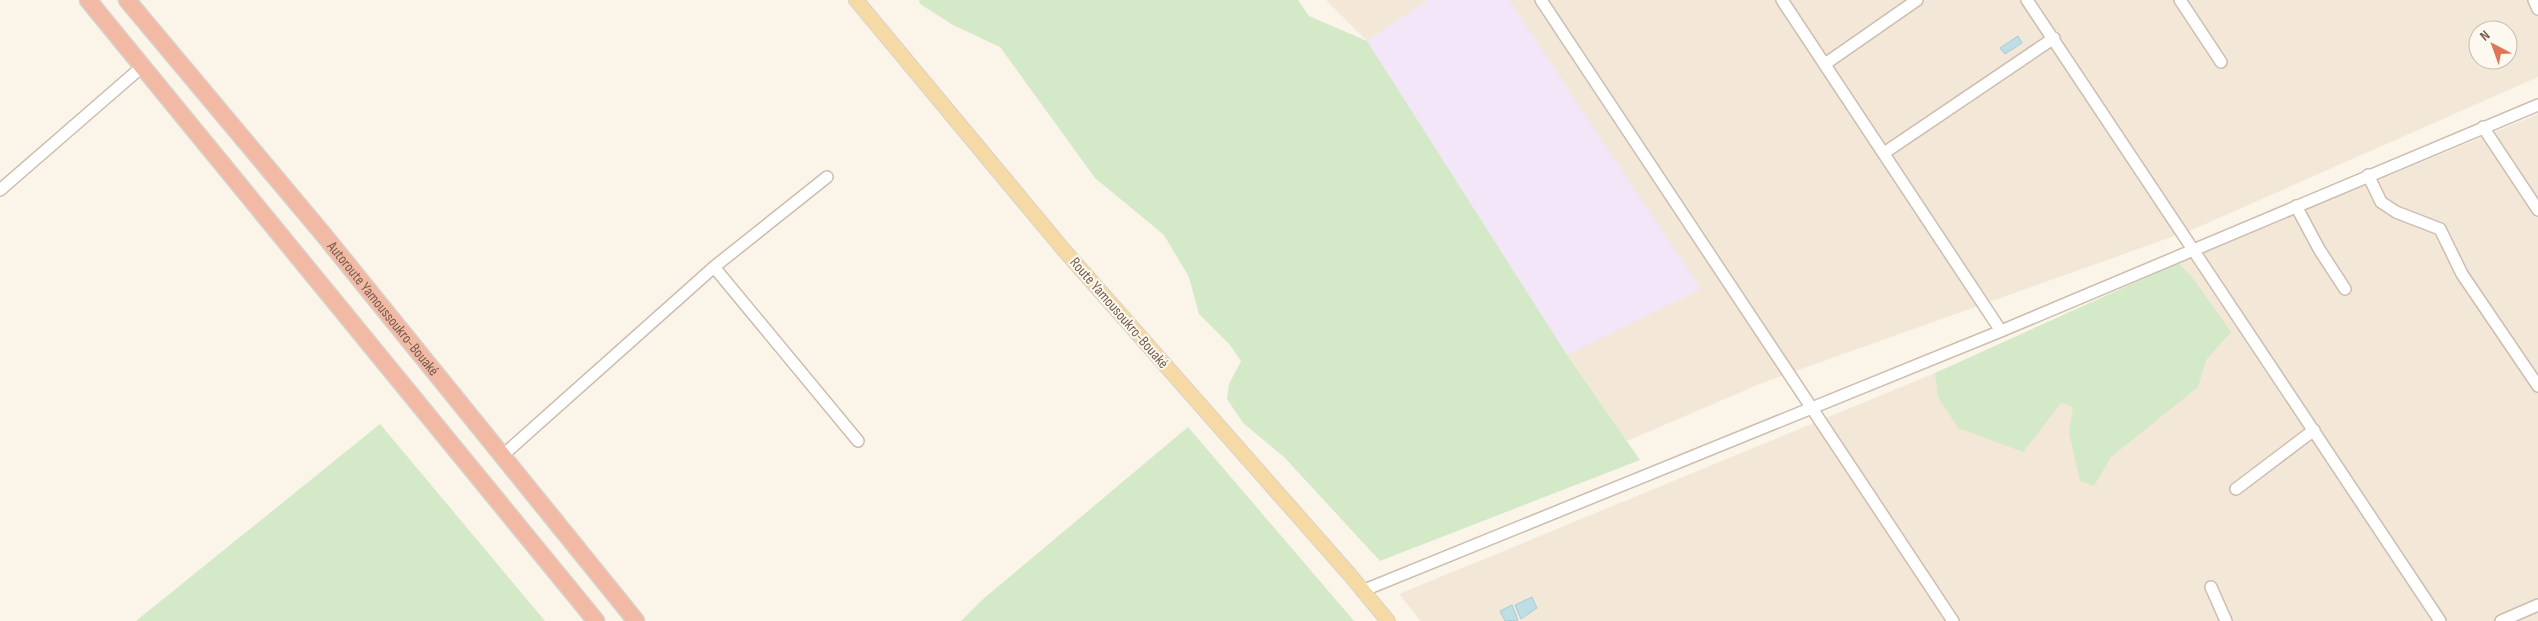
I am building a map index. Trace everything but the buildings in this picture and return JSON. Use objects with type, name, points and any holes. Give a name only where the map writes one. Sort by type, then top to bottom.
[{"type":"highway","points":[[88,0],[144,65],[596,621]]},
{"type":"highway","name":"Autoroute Yamoussoukro-Bouaké","points":[[127,0],[323,234],[636,621]]},
{"type":"main road","name":"Route Yamousoukro-Bouaké","points":[[856,0],[1063,249],[1388,621]]},
{"type":"street","points":[[1540,0],[1953,621]]},
{"type":"street","points":[[1782,0],[2001,331]]},
{"type":"street","points":[[1825,64],[1917,0]]},
{"type":"street","points":[[2027,0],[2440,621]]},
{"type":"street","points":[[2180,0],[2221,62]]},
{"type":"street","points":[[2534,0],[2538,9]]},
{"type":"street","points":[[1884,153],[2054,38]]},
{"type":"street","points":[[0,190],[144,65]]},
{"type":"street","points":[[1362,592],[2001,331],[2538,104]]},
{"type":"street","points":[[2483,127],[2538,210]]},
{"type":"street","points":[[2368,176],[2381,202],[2396,212],[2440,229],[2462,274],[2538,386]]},
{"type":"street","points":[[502,456],[714,267],[827,177]]},
{"type":"street","points":[[2296,206],[2319,249],[2345,288]]},
{"type":"street","points":[[714,267],[858,440]]},
{"type":"street","points":[[2236,489],[2314,430]]},
{"type":"street","points":[[2210,587],[2226,621]]},
{"type":"street","points":[[2500,621],[2538,605]]},
{"type":"shaded area","points":[[1326,0],[2538,0],[2538,77],[2194,229],[1762,383],[1627,441],[1567,355],[1367,41]]},
{"type":"shaded area","points":[[1428,0],[1509,0],[1701,289],[1567,355],[1367,41]]},
{"type":"shaded area","points":[[2538,114],[2538,621],[1421,621],[1399,594],[2047,327],[2178,263]]},
{"type":"green space","points":[[919,0],[1298,0],[1309,16],[1367,41],[1567,355],[1640,460],[1380,561],[1284,457],[1243,423],[1227,399],[1229,384],[1241,361],[1230,345],[1199,314],[1189,277],[1164,235],[1095,178],[1000,47],[953,25],[920,4]]},
{"type":"green space","points":[[2178,263],[2192,277],[2231,332],[2206,360],[2198,387],[2111,457],[2094,486],[2080,481],[2069,433],[2073,407],[2061,403],[2023,452],[1958,428],[1938,397],[1935,373]]},
{"type":"green space","points":[[380,424],[545,621],[136,621]]},
{"type":"green space","points":[[1188,427],[1354,621],[961,621],[982,600]]},
{"type":"water","points":[[2018,36],[2022,43],[2005,54],[2000,48]]},
{"type":"water","points":[[1532,597],[1537,608],[1521,619],[1515,605]]},
{"type":"water","points":[[1512,605],[1518,620],[1505,621],[1500,611]]}]
